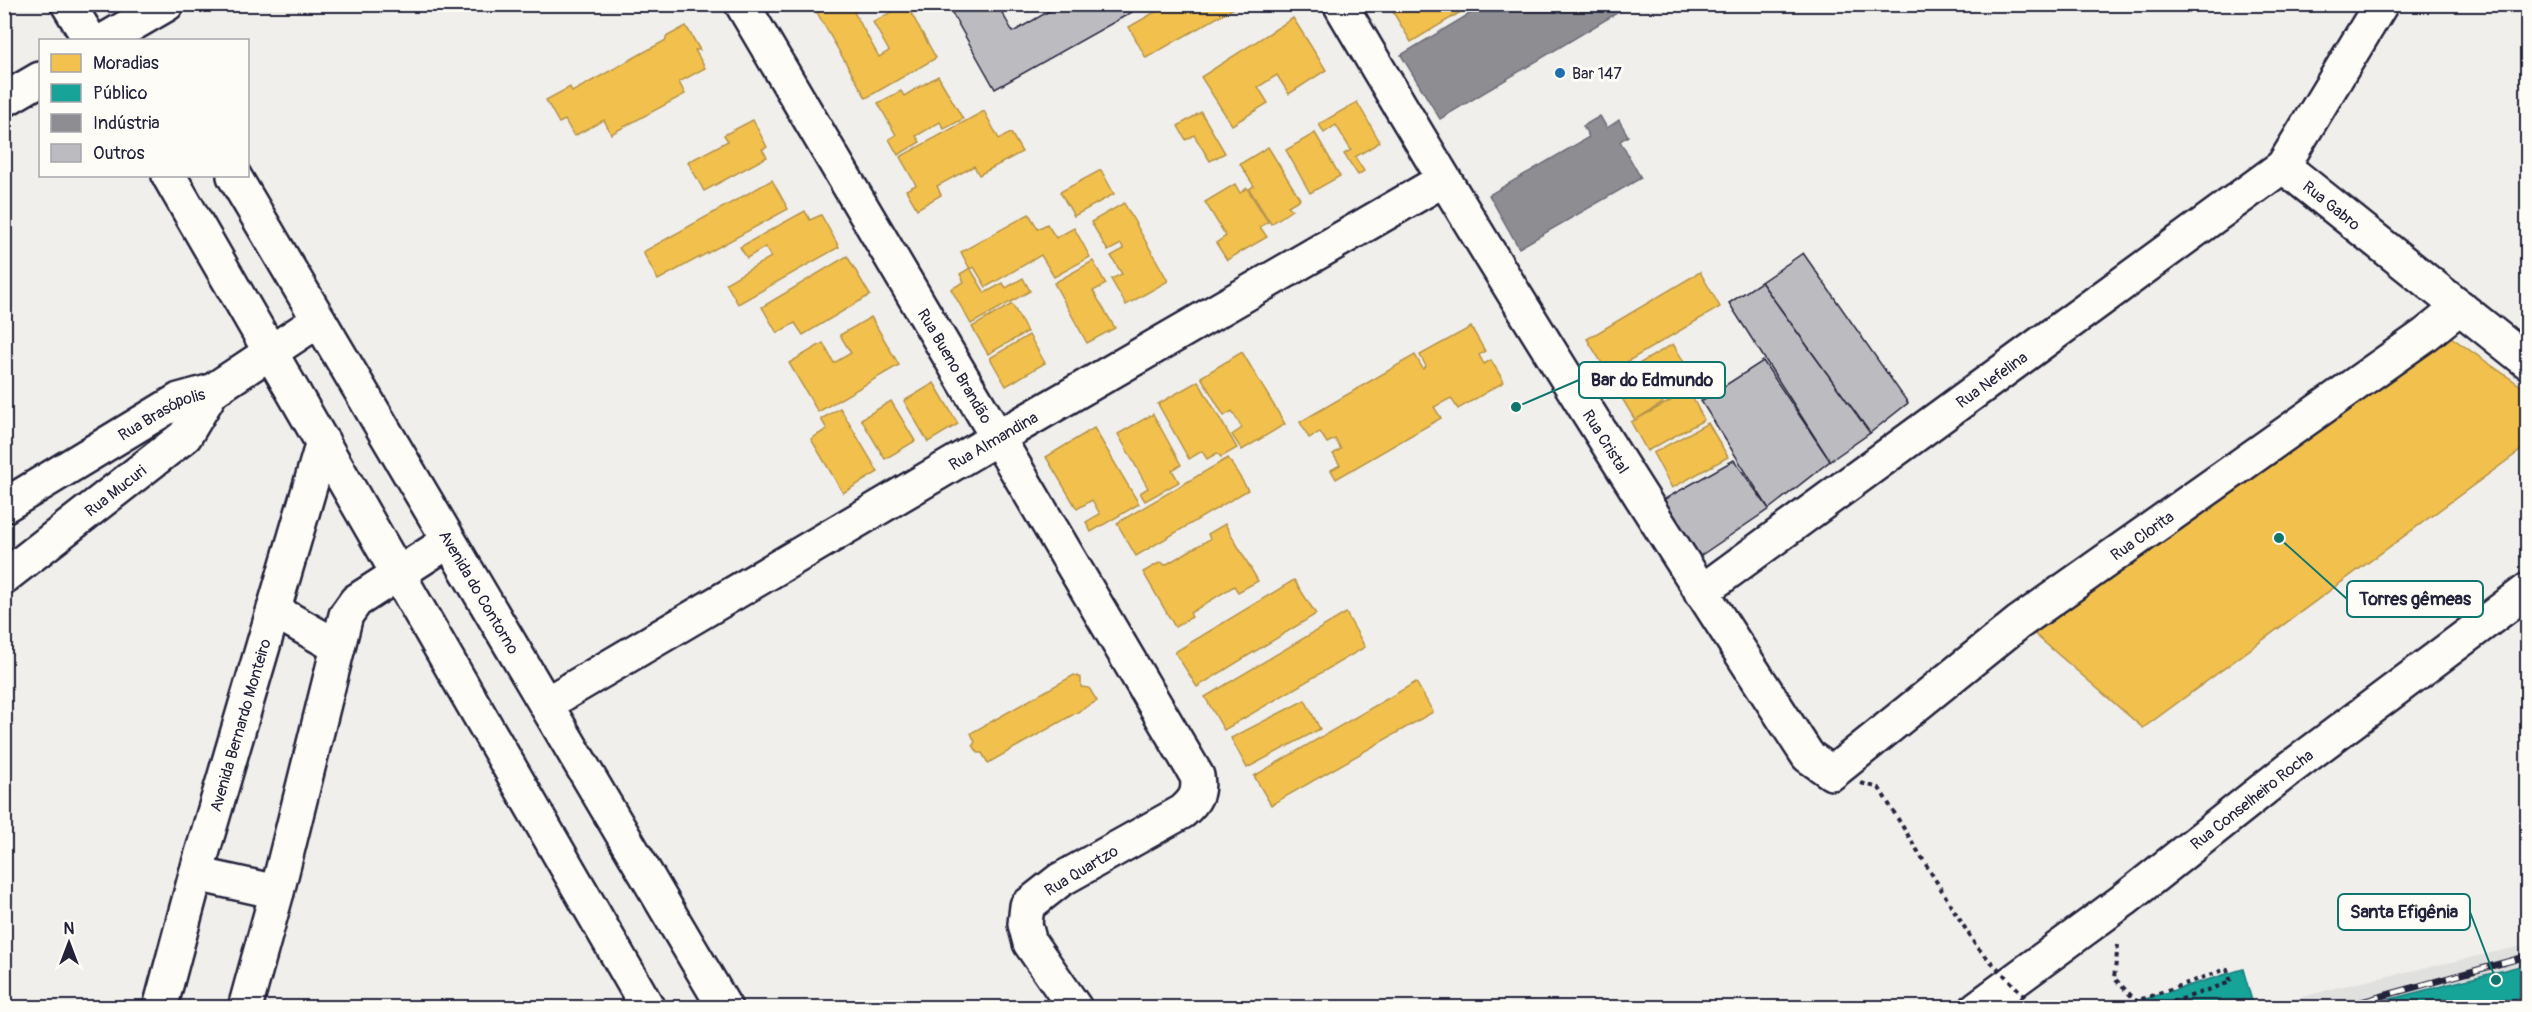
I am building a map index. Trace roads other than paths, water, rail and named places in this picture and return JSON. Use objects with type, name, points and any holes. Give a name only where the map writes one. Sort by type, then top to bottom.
[{"type":"street","points":[[69,4],[89,39]]},
{"type":"street","name":"Rua Bueno Brandão","points":[[742,4],[1192,764],[1200,790]]},
{"type":"street","name":"Rua Cristal","points":[[1340,4],[1443,180],[1701,592],[1808,756],[1846,778]]},
{"type":"street","points":[[2283,166],[2381,4]]},
{"type":"street","points":[[107,39],[149,17]]},
{"type":"street","points":[[4,100],[39,80]]},
{"type":"street","name":"Rua Gabro","points":[[2283,166],[2528,362]]},
{"type":"street","name":"Rua Nefelina","points":[[1701,592],[2283,166]]},
{"type":"street","points":[[170,177],[648,1008]]},
{"type":"street","name":"Avenida do Contorno","points":[[235,177],[725,1008]]},
{"type":"street","name":"Rua Almandina","points":[[546,704],[997,438],[1443,180]]},
{"type":"street","name":"Rua Clorita","points":[[1846,778],[2018,623],[2425,335],[2460,307]]},
{"type":"street","name":"Rua Brasópolis","points":[[4,506],[179,400],[212,391],[318,320]]},
{"type":"street","name":"Rua Mucuri","points":[[4,577],[185,436],[212,391]]},
{"type":"street","name":"Avenida Bernardo Monteiro","points":[[160,1008],[196,874],[323,442]]},
{"type":"street","points":[[245,1008],[277,892],[346,615],[351,607],[449,541]]},
{"type":"street","name":"Rua Conselheiro Rocha","points":[[1977,1008],[2124,900],[2289,769],[2528,590]]},
{"type":"street","points":[[275,611],[338,647]]},
{"type":"street","name":"Rua Quartzo","points":[[1075,1008],[1030,943],[1025,924],[1027,906],[1060,880],[1182,812],[1192,803],[1200,790]]},
{"type":"street","points":[[196,874],[277,892]]},
{"type":"railway","points":[[2339,1008],[2528,956]]},
{"type":"place","name":"Bar 147","points":[[1560,73]]},
{"type":"place","name":"Bar do Edmundo","points":[[1516,407]]},
{"type":"place","name":"Torres gêmeas","points":[[2279,538]]},
{"type":"place","name":"Santa Efigênia","points":[[2496,980]]}]
